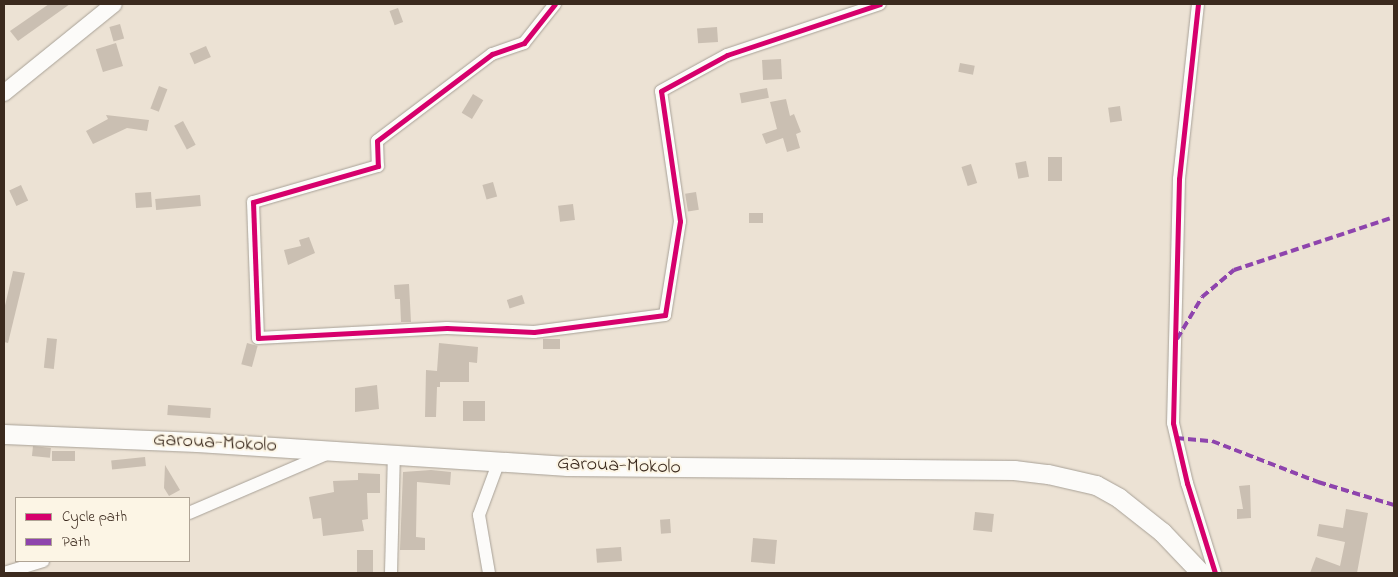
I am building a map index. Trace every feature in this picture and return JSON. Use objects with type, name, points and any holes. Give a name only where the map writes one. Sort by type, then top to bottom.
[{"type":"main road","points":[[4,93],[114,4]]},
{"type":"main road","name":"Garoua-Mokolo","points":[[4,434],[672,469],[1014,470],[1072,477],[1096,485],[1119,498],[1162,532],[1201,573]]},
{"type":"street","points":[[555,4],[524,42],[492,54],[377,141],[378,166],[253,202],[258,338],[448,328],[534,332],[665,315],[680,221],[661,90],[727,55],[880,4]]},
{"type":"street","points":[[1198,4],[1179,179],[1174,423],[1186,483],[1215,573]]},
{"type":"street","points":[[190,513],[336,450]]},
{"type":"street","points":[[392,573],[394,454]]},
{"type":"street","points":[[489,573],[479,515],[499,461]]},
{"type":"street","points":[[4,573],[41,562]]},
{"type":"building","points":[[49,4],[70,4],[18,41],[10,31]]},
{"type":"building","points":[[398,8],[403,22],[395,25],[390,11]]},
{"type":"building","points":[[120,24],[124,38],[114,41],[109,27]]},
{"type":"building","points":[[717,27],[718,42],[698,43],[697,28]]},
{"type":"building","points":[[116,43],[123,66],[103,72],[96,49]]},
{"type":"building","points":[[206,46],[211,57],[194,64],[190,53]]},
{"type":"building","points":[[781,59],[782,79],[763,80],[762,60]]},
{"type":"building","points":[[960,63],[975,66],[973,75],[958,72]]},
{"type":"building","points":[[159,86],[167,89],[159,112],[150,108]]},
{"type":"building","points":[[767,88],[769,98],[741,103],[740,93]]},
{"type":"building","points":[[473,94],[483,100],[472,119],[462,113]]},
{"type":"building","points":[[786,99],[790,116],[794,114],[801,132],[796,134],[800,148],[787,152],[783,138],[766,144],[762,134],[777,129],[770,102]]},
{"type":"building","points":[[1120,106],[1122,121],[1110,123],[1108,108]]},
{"type":"building","points":[[106,115],[149,120],[147,131],[127,128],[93,144],[86,131],[108,119]]},
{"type":"building","points":[[183,121],[196,145],[187,150],[174,126]]},
{"type":"building","points":[[1048,157],[1062,157],[1062,181],[1048,181]]},
{"type":"building","points":[[1026,161],[1029,177],[1018,179],[1015,163]]},
{"type":"building","points":[[971,164],[977,183],[968,186],[961,167]]},
{"type":"building","points":[[493,182],[497,196],[487,199],[482,185]]},
{"type":"building","points":[[21,185],[28,200],[16,206],[9,190]]},
{"type":"building","points":[[151,192],[152,207],[136,208],[135,193]]},
{"type":"building","points":[[696,192],[699,210],[688,211],[685,194]]},
{"type":"building","points":[[200,195],[201,206],[156,210],[155,199]]},
{"type":"building","points":[[573,204],[575,220],[560,222],[558,206]]},
{"type":"building","points":[[749,213],[763,213],[763,223],[749,223]]},
{"type":"building","points":[[309,237],[315,253],[288,265],[284,250],[301,246],[299,240]]},
{"type":"building","points":[[13,271],[25,273],[8,343],[4,342],[4,310]]},
{"type":"building","points":[[409,284],[411,322],[401,322],[400,299],[395,299],[394,285]]},
{"type":"building","points":[[522,295],[525,304],[510,309],[507,300]]},
{"type":"building","points":[[47,338],[57,339],[54,369],[44,368]]},
{"type":"building","points":[[543,339],[560,339],[560,349],[543,349]]},
{"type":"building","points":[[247,343],[258,346],[252,367],[241,364]]},
{"type":"building","points":[[439,343],[478,347],[477,363],[469,362],[469,382],[440,382],[440,387],[437,387],[436,417],[425,417],[426,370],[437,371]]},
{"type":"building","points":[[377,385],[379,409],[355,412],[355,388]]},
{"type":"building","points":[[463,401],[485,401],[485,421],[463,421]]},
{"type":"building","points":[[168,405],[211,408],[210,418],[167,415]]},
{"type":"building","points":[[33,446],[51,448],[50,458],[32,456]]},
{"type":"building","points":[[52,451],[75,451],[75,461],[52,461]]},
{"type":"building","points":[[145,457],[146,466],[112,470],[111,461]]},
{"type":"building","points":[[165,465],[180,490],[169,496],[164,488]]},
{"type":"building","points":[[431,470],[451,472],[450,485],[417,482],[416,537],[425,538],[425,550],[400,550],[403,472]]},
{"type":"building","points":[[358,473],[380,474],[380,493],[367,493],[368,519],[362,520],[364,531],[323,536],[321,518],[313,519],[309,497],[334,492],[333,481],[358,480]]},
{"type":"building","points":[[1250,485],[1251,518],[1237,519],[1237,509],[1243,509],[1239,486]]},
{"type":"building","points":[[1346,509],[1368,513],[1357,573],[1310,573],[1316,557],[1340,566],[1345,542],[1317,536],[1319,524],[1343,528]]},
{"type":"building","points":[[975,512],[994,514],[992,532],[973,530]]},
{"type":"building","points":[[670,519],[671,533],[661,534],[660,520]]},
{"type":"building","points":[[753,538],[777,540],[775,564],[751,562]]},
{"type":"building","points":[[621,547],[622,561],[597,563],[596,549]]},
{"type":"building","points":[[357,550],[373,550],[373,573],[357,573]]},
{"type":"marked path","points":[[1177,339],[1202,297],[1234,270],[1394,217]]},
{"type":"marked path","points":[[1176,438],[1212,441],[1318,482],[1394,505]]},
{"type":"cycle path","points":[[555,4],[524,43],[492,54],[377,141],[378,166],[253,202],[258,338],[447,328],[534,332],[665,315],[680,221],[661,91],[727,55],[880,4]]},
{"type":"cycle path","points":[[1198,4],[1179,179],[1173,423],[1187,483],[1215,573]]}]
